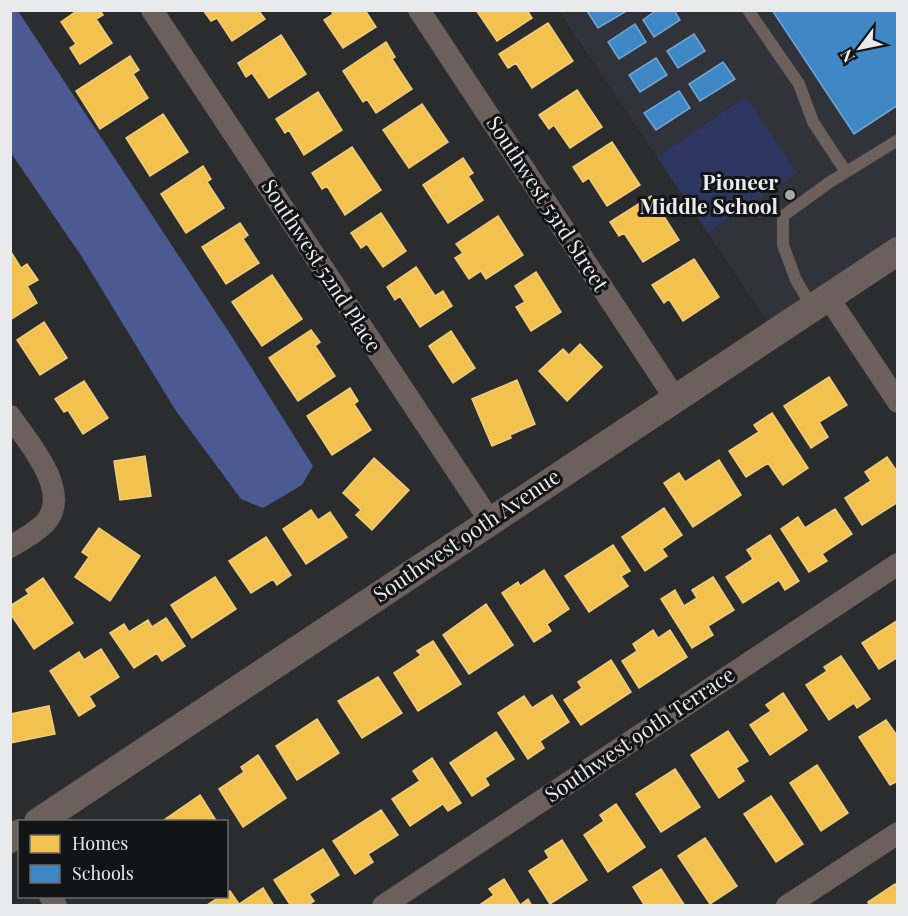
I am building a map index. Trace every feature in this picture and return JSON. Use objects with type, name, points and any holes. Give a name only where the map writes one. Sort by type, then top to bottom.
[{"type":"street","name":"Southwest 52nd Place","points":[[152,10],[490,521]]},
{"type":"street","name":"Southwest 53rd Street","points":[[419,10],[675,398]]},
{"type":"street","name":"Southwest 90th Avenue","points":[[41,820],[897,251]]},
{"type":"street","points":[[820,302],[897,402]]},
{"type":"street","points":[[10,416],[51,479],[54,503],[50,516],[45,522],[10,547]]},
{"type":"street","name":"Southwest 90th Terrace","points":[[383,906],[408,899],[897,564]]},
{"type":"street","points":[[787,906],[897,833]]},
{"type":"lane","points":[[748,10],[799,84],[813,122],[846,172]]},
{"type":"lane","points":[[820,302],[796,280],[783,245],[783,216],[897,140]]},
{"type":"shaded area","points":[[10,11],[18,11],[234,340],[313,466],[302,485],[263,508],[241,499],[176,411],[82,257],[11,153]]},
{"type":"shaded area","name":"Pioneer Middle School","points":[[559,11],[897,11],[897,235],[768,323]]},
{"type":"shaded area","points":[[746,97],[797,173],[708,232],[657,157]]},
{"type":"building: Homes","points":[[78,10],[100,10],[103,15],[96,19],[112,43],[80,64],[70,48],[76,44],[61,22]]},
{"type":"building: Homes","points":[[203,10],[258,10],[265,19],[232,41],[217,18],[211,21]]},
{"type":"building: Homes","points":[[331,10],[365,10],[376,27],[343,48],[324,20],[333,14]]},
{"type":"building: Homes","points":[[476,10],[527,10],[532,18],[497,41]]},
{"type":"building: Homes","points":[[548,23],[573,61],[532,88],[516,63],[508,68],[499,54]]},
{"type":"building: Homes","points":[[281,35],[306,74],[269,98],[252,73],[246,77],[238,63]]},
{"type":"building: Homes","points":[[386,42],[395,57],[392,59],[412,89],[376,113],[367,99],[363,102],[343,71]]},
{"type":"building: Homes","points":[[130,56],[139,70],[133,74],[148,98],[100,129],[76,91]]},
{"type":"building: Homes","points":[[577,90],[602,127],[570,148],[554,125],[549,129],[539,115]]},
{"type":"building: Homes","points":[[318,92],[342,130],[304,155],[289,130],[285,133],[276,119]]},
{"type":"building: Homes","points":[[422,104],[448,142],[409,168],[383,130]]},
{"type":"building: Homes","points":[[163,114],[188,152],[150,176],[126,138]]},
{"type":"building: Homes","points":[[612,142],[640,185],[607,206],[589,178],[583,182],[573,167]]},
{"type":"building: Homes","points":[[352,147],[381,190],[345,215],[327,186],[322,189],[312,173]]},
{"type":"building: Homes","points":[[463,158],[473,173],[468,176],[483,200],[448,223],[423,185]]},
{"type":"building: Homes","points":[[203,166],[211,179],[207,182],[224,208],[186,233],[161,194]]},
{"type":"building: Homes","points":[[651,196],[679,240],[643,262],[624,233],[619,236],[610,222]]},
{"type":"building: Homes","points":[[381,213],[406,251],[383,267],[367,244],[361,248],[351,233]]},
{"type":"building: Homes","points":[[498,216],[523,255],[486,279],[481,271],[469,279],[455,258],[463,253],[456,244]]},
{"type":"building: Homes","points":[[240,223],[248,235],[243,239],[259,263],[226,284],[202,247]]},
{"type":"building: Homes","points":[[11,252],[21,268],[27,264],[38,280],[27,286],[37,303],[10,320]]},
{"type":"building: Homes","points":[[694,259],[719,297],[683,321],[669,299],[664,303],[652,285]]},
{"type":"building: Homes","points":[[416,267],[435,296],[443,291],[452,306],[420,327],[400,296],[395,300],[387,287]]},
{"type":"building: Homes","points":[[536,272],[561,312],[531,331],[516,307],[525,302],[515,286]]},
{"type":"building: Homes","points":[[272,275],[302,319],[262,346],[232,302]]},
{"type":"building: Homes","points":[[44,322],[67,358],[40,375],[17,340]]},
{"type":"building: Homes","points":[[311,330],[320,342],[315,346],[335,376],[298,401],[269,358]]},
{"type":"building: Homes","points":[[451,331],[475,368],[453,383],[429,346]]},
{"type":"building: Homes","points":[[580,344],[602,367],[567,401],[539,371],[563,349],[569,355]]},
{"type":"building: Homes","points":[[829,377],[847,405],[819,422],[828,437],[811,448],[784,406]]},
{"type":"building: Homes","points":[[517,380],[535,424],[492,446],[472,399]]},
{"type":"building: Homes","points":[[84,381],[108,418],[83,434],[68,410],[64,412],[55,399]]},
{"type":"building: Homes","points":[[350,388],[358,401],[354,404],[371,430],[332,455],[307,416]]},
{"type":"building: Homes","points":[[772,413],[808,468],[783,485],[768,463],[746,477],[729,451],[759,432],[754,425]]},
{"type":"building: Homes","points":[[145,456],[151,496],[120,500],[114,461]]},
{"type":"building: Homes","points":[[887,457],[898,473],[898,502],[862,525],[845,498],[871,481],[865,472]]},
{"type":"building: Homes","points":[[374,458],[409,490],[372,530],[356,515],[361,510],[343,493]]},
{"type":"building: Homes","points":[[719,460],[741,495],[693,527],[664,483],[679,473],[685,482]]},
{"type":"building: Homes","points":[[664,508],[682,535],[662,549],[667,556],[645,571],[622,537]]},
{"type":"building: Homes","points":[[835,509],[852,534],[822,554],[827,561],[809,572],[781,529],[798,517],[805,528]]},
{"type":"building: Homes","points":[[311,510],[318,520],[330,512],[347,537],[306,564],[283,529]]},
{"type":"building: Homes","points":[[99,528],[140,556],[110,601],[75,577],[89,557],[82,552]]},
{"type":"building: Homes","points":[[770,535],[799,581],[785,590],[779,580],[743,603],[726,577],[753,559],[747,550]]},
{"type":"building: Homes","points":[[266,537],[291,575],[277,585],[273,579],[251,593],[229,561]]},
{"type":"building: Homes","points":[[613,545],[630,571],[621,576],[628,586],[589,612],[565,576]]},
{"type":"building: Homes","points":[[544,570],[569,609],[547,624],[551,631],[534,642],[502,593],[518,582],[520,586]]},
{"type":"building: Homes","points":[[215,577],[236,609],[192,638],[171,605]]},
{"type":"building: Homes","points":[[713,577],[734,610],[708,626],[713,635],[692,648],[661,599],[675,590],[684,606],[697,598],[692,590]]},
{"type":"building: Homes","points":[[43,578],[73,623],[34,649],[10,613],[10,606],[29,594],[26,590]]},
{"type":"building: Homes","points":[[486,604],[513,645],[469,674],[443,635]]},
{"type":"building: Homes","points":[[166,618],[185,646],[162,661],[157,653],[134,668],[110,633],[124,624],[129,632],[148,620],[152,627]]},
{"type":"building: Homes","points":[[898,620],[898,657],[879,669],[862,643]]},
{"type":"building: Homes","points":[[653,630],[658,638],[670,630],[687,657],[639,688],[622,661],[637,651],[633,644]]},
{"type":"building: Homes","points":[[433,641],[461,684],[418,711],[394,673],[421,655],[417,651]]},
{"type":"building: Homes","points":[[101,649],[119,677],[89,696],[95,706],[79,716],[50,671],[79,652],[84,660]]},
{"type":"building: Homes","points":[[841,656],[870,699],[857,708],[854,703],[829,720],[806,685],[827,671],[824,667]]},
{"type":"building: Homes","points":[[611,660],[631,692],[581,725],[564,700],[582,688],[578,682]]},
{"type":"building: Homes","points":[[378,677],[402,713],[362,738],[338,701]]},
{"type":"building: Homes","points":[[783,693],[807,730],[770,755],[750,725],[771,711],[766,705]]},
{"type":"building: Homes","points":[[552,695],[569,722],[540,741],[544,748],[528,759],[498,713],[524,696],[532,708]]},
{"type":"building: Homes","points":[[49,706],[55,734],[10,743],[10,714]]},
{"type":"building: Homes","points":[[317,719],[339,753],[297,780],[276,746]]},
{"type":"building: Homes","points":[[886,720],[898,737],[898,781],[890,785],[859,737]]},
{"type":"building: Homes","points":[[728,731],[748,761],[736,768],[744,781],[719,798],[691,755]]},
{"type":"building: Homes","points":[[496,732],[514,759],[485,778],[489,785],[472,796],[450,763]]},
{"type":"building: Homes","points":[[258,755],[286,798],[243,827],[219,789],[244,772],[241,767]]},
{"type":"building: Homes","points":[[432,758],[461,803],[448,811],[443,804],[410,826],[392,799],[420,781],[413,771]]},
{"type":"building: Homes","points":[[817,765],[848,813],[821,831],[790,783]]},
{"type":"building: Homes","points":[[675,769],[700,807],[661,832],[636,794]]},
{"type":"building: Homes","points":[[200,795],[216,820],[164,820]]},
{"type":"building: Homes","points":[[771,796],[803,844],[776,862],[744,814]]},
{"type":"building: Homes","points":[[616,804],[645,847],[608,872],[584,835],[604,821],[600,815]]},
{"type":"building: Homes","points":[[381,810],[398,835],[368,854],[373,862],[355,874],[333,841]]},
{"type":"building: Homes","points":[[705,838],[737,886],[710,904],[678,856]]},
{"type":"building: Homes","points":[[562,840],[587,880],[550,904],[529,871],[549,858],[545,851]]},
{"type":"building: Homes","points":[[323,849],[339,875],[309,894],[314,901],[307,906],[291,906],[274,880]]},
{"type":"building: Homes","points":[[661,869],[685,906],[645,906],[633,887]]},
{"type":"building: Homes","points":[[504,879],[520,905],[528,899],[532,906],[478,906],[494,895],[489,889]]},
{"type":"building: Homes","points":[[895,884],[898,888],[898,906],[870,906],[868,902]]},
{"type":"building: Homes","points":[[263,888],[274,906],[207,905],[218,898],[228,898],[230,891],[239,904]]},
{"type":"building: Schools","points":[[624,10],[625,12],[598,28],[587,11]]},
{"type":"building: Schools","points":[[657,10],[674,10],[680,20],[654,37],[643,20]]},
{"type":"building: Schools","points":[[772,10],[898,10],[898,105],[854,134]]},
{"type":"building: Schools","points":[[635,24],[646,42],[619,59],[608,42]]},
{"type":"building: Schools","points":[[694,34],[705,51],[678,68],[667,51]]},
{"type":"building: Schools","points":[[656,58],[667,75],[640,92],[629,75]]},
{"type":"building: Schools","points":[[723,62],[735,79],[700,101],[689,84]]},
{"type":"building: Schools","points":[[679,91],[690,108],[656,130],[644,113]]},
{"type":"place","name":"Pioneer Middle School","points":[[790,195]]}]
